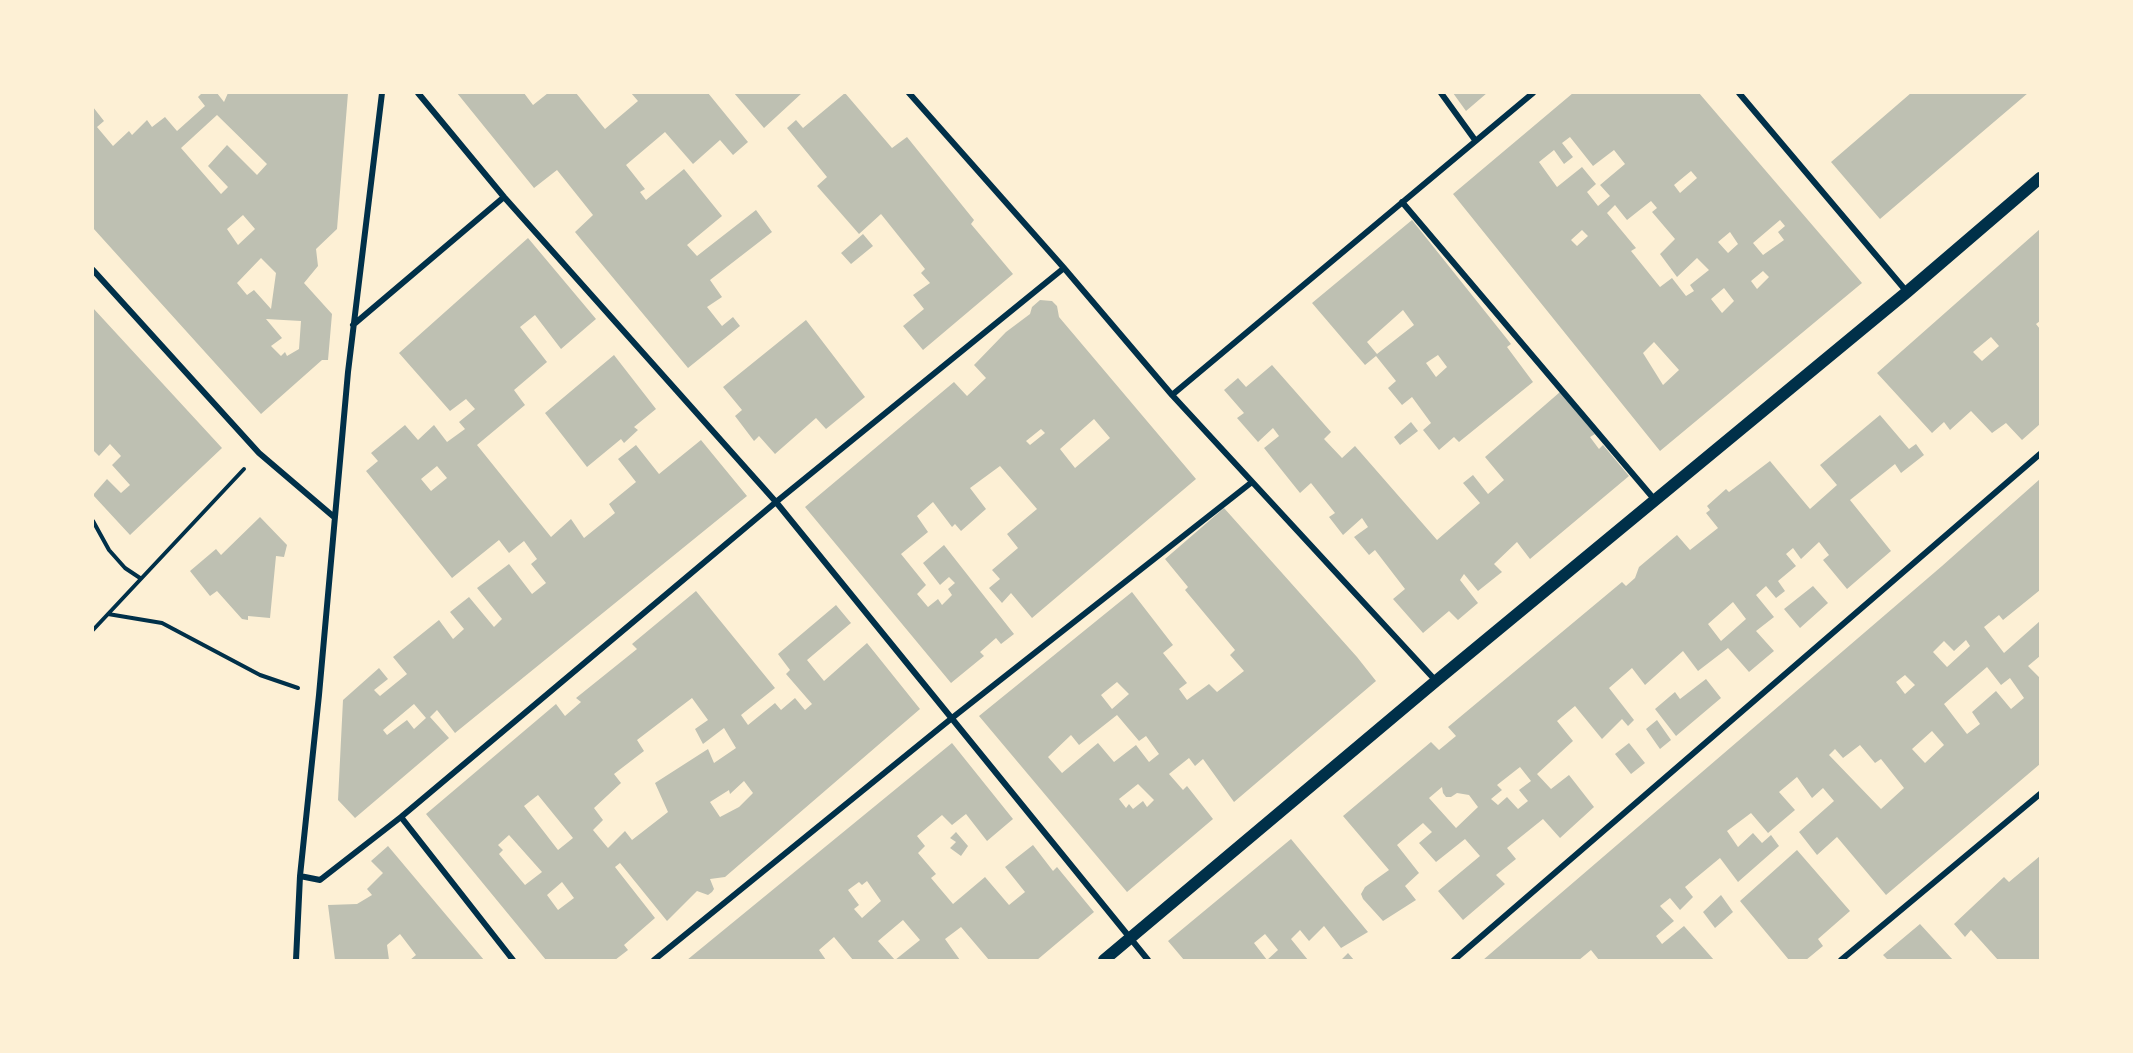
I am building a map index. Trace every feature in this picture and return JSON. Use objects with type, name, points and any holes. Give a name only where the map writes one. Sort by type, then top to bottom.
[{"type":"main road","points":[[1104,960],[1654,499],[1907,292],[2040,178]]},
{"type":"street","points":[[297,960],[300,876],[319,695],[352,326],[382,93]]},
{"type":"street","points":[[418,93],[504,197],[776,502],[1148,960]]},
{"type":"street","points":[[909,93],[1064,268],[1172,395],[1436,681]]},
{"type":"street","points":[[1441,93],[1475,140]]},
{"type":"street","points":[[1172,395],[1533,93]]},
{"type":"street","points":[[1739,93],[1907,292]]},
{"type":"street","points":[[352,326],[504,197]]},
{"type":"street","points":[[1402,202],[1654,499]]},
{"type":"street","points":[[300,876],[320,880],[401,817],[776,502],[1064,268]]},
{"type":"street","points":[[93,270],[259,453],[334,517]]},
{"type":"street","points":[[1454,960],[2040,454]]},
{"type":"street","points":[[654,960],[952,718],[1252,482]]},
{"type":"street","points":[[1841,960],[2040,794]]},
{"type":"street","points":[[401,817],[513,960]]},
{"type":"path","points":[[93,630],[259,453]]},
{"type":"path","points":[[93,521],[109,550],[125,568],[140,578]]},
{"type":"path","points":[[108,613],[162,623],[260,675],[319,695]]},
{"type":"building","points":[[202,93],[217,93],[224,102],[228,93],[348,93],[337,229],[316,249],[318,266],[304,283],[332,314],[328,360],[322,360],[261,414],[93,228],[93,107],[104,121],[97,127],[113,146],[129,131],[132,135],[147,120],[152,127],[165,117],[177,131],[205,106],[198,97]],"holes":[[[217,115],[267,164],[257,175],[227,145],[208,166],[228,187],[221,194],[181,148]],[[243,215],[255,229],[238,245],[227,229]],[[261,258],[276,273],[271,309],[254,290],[247,295],[237,283]],[[266,319],[301,321],[299,349],[287,356],[285,352],[281,356],[271,346],[282,338]]]},
{"type":"building","points":[[457,93],[524,93],[533,105],[548,93],[576,93],[605,129],[638,101],[631,93],[708,93],[748,142],[733,155],[720,140],[693,164],[665,132],[626,165],[645,189],[640,192],[646,200],[684,169],[722,216],[687,245],[697,256],[756,210],[772,232],[710,280],[722,297],[707,307],[722,326],[733,317],[740,326],[688,368],[575,232],[593,215],[557,170],[534,188]]},
{"type":"building","points":[[734,93],[802,93],[764,128]]},
{"type":"building","points":[[845,93],[892,148],[907,137],[974,220],[971,224],[1013,274],[923,350],[903,326],[924,309],[913,295],[930,283],[921,273],[925,269],[881,214],[859,234],[817,186],[827,177],[787,128],[796,120],[803,128]]},
{"type":"building","points":[[1453,93],[1487,93],[1466,111]]},
{"type":"building","points":[[1573,93],[1699,93],[1862,283],[1660,451],[1453,194]],"holes":[[[1570,137],[1593,166],[1614,150],[1625,164],[1600,185],[1610,196],[1598,206],[1587,192],[1596,184],[1582,167],[1557,187],[1539,162],[1554,150],[1564,164],[1573,157],[1562,143]],[[1691,171],[1697,178],[1680,193],[1674,185]],[[1651,201],[1657,208],[1652,212],[1675,239],[1660,254],[1677,277],[1697,258],[1709,270],[1690,285],[1694,291],[1686,296],[1672,278],[1660,287],[1631,251],[1636,248],[1607,213],[1615,205],[1627,220]],[[1780,220],[1785,226],[1778,232],[1784,240],[1763,255],[1753,243]],[[1582,230],[1588,236],[1577,246],[1571,240]],[[1730,232],[1738,244],[1728,253],[1718,242]],[[1763,271],[1769,277],[1757,289],[1751,281]],[[1724,288],[1734,301],[1722,313],[1711,299]],[[1654,342],[1679,370],[1663,385],[1643,353]]]},
{"type":"building","points":[[1911,93],[2028,93],[1880,219],[1831,162]]},
{"type":"building","points":[[1412,220],[1511,344],[1507,347],[1533,382],[1459,442],[1454,437],[1439,450],[1423,430],[1431,423],[1412,397],[1402,405],[1388,388],[1396,381],[1376,356],[1365,365],[1312,303]],"holes":[[[1403,310],[1414,325],[1377,354],[1367,342]],[[1438,355],[1447,367],[1436,377],[1426,363]]]},
{"type":"building","points":[[2040,229],[2040,321],[2036,324],[2040,329],[2040,424],[2022,440],[2006,423],[1992,433],[1971,411],[1950,430],[1944,422],[1932,433],[1877,373]],"holes":[[[1991,337],[1999,346],[1982,361],[1973,352]]]},
{"type":"building","points":[[863,234],[873,246],[851,264],[841,253]]},
{"type":"building","points":[[528,238],[596,319],[561,349],[535,315],[520,327],[547,362],[514,390],[525,405],[477,445],[551,537],[571,519],[584,538],[615,513],[609,504],[636,482],[618,459],[636,445],[659,474],[701,440],[747,496],[455,733],[437,710],[430,717],[449,738],[355,818],[338,800],[343,700],[379,668],[388,679],[374,690],[380,696],[407,674],[393,657],[439,620],[453,639],[464,629],[450,612],[469,597],[494,627],[502,619],[477,588],[509,564],[532,594],[546,583],[531,564],[537,559],[524,541],[509,553],[499,540],[452,578],[366,471],[378,461],[371,453],[405,425],[418,440],[434,425],[447,442],[465,429],[459,422],[475,409],[466,399],[450,411],[399,353]],"holes":[[[437,466],[447,478],[431,491],[421,479]],[[414,704],[426,718],[414,729],[407,720],[387,735],[383,730]]]},
{"type":"building","points":[[1040,300],[1052,301],[1057,306],[1059,317],[1196,479],[1032,618],[1011,593],[1002,603],[989,588],[1000,579],[992,570],[1018,548],[1007,534],[1037,509],[1000,466],[970,488],[986,509],[961,531],[955,524],[952,527],[933,502],[917,516],[928,532],[901,554],[926,585],[917,594],[928,607],[938,599],[942,605],[952,595],[948,589],[955,583],[949,577],[940,585],[923,563],[944,545],[1014,634],[1001,644],[996,638],[980,652],[984,656],[951,683],[805,507],[954,382],[967,396],[986,378],[974,365],[1006,332],[1030,314],[1032,307]],"holes":[[[1094,419],[1110,438],[1075,468],[1060,449]],[[1041,429],[1045,433],[1030,445],[1026,441]]]},
{"type":"building","points":[[93,308],[222,448],[130,535],[93,495],[107,479],[121,493],[130,485],[112,465],[121,456],[110,444],[99,456],[93,450]]},
{"type":"building","points":[[806,320],[865,397],[826,429],[816,418],[775,454],[759,436],[754,441],[735,416],[742,410],[723,387]]},
{"type":"building","points":[[614,355],[656,409],[634,427],[638,430],[624,443],[621,439],[587,467],[545,413]]},
{"type":"building","points":[[1272,365],[1331,432],[1324,439],[1342,458],[1355,446],[1437,540],[1480,503],[1463,483],[1473,475],[1488,494],[1504,480],[1485,457],[1560,392],[1595,434],[1590,437],[1599,449],[1603,445],[1629,476],[1530,559],[1517,542],[1494,564],[1502,572],[1478,591],[1464,574],[1460,580],[1478,603],[1458,620],[1449,611],[1423,633],[1393,599],[1405,589],[1375,550],[1369,555],[1354,537],[1368,527],[1362,518],[1343,535],[1329,517],[1335,513],[1311,483],[1300,493],[1264,448],[1279,436],[1273,428],[1258,442],[1237,418],[1244,413],[1224,390],[1238,378],[1246,387]]},
{"type":"building","points":[[1880,415],[1909,449],[1916,444],[1924,455],[1901,473],[1895,464],[1850,500],[1891,551],[1847,589],[1823,560],[1829,555],[1819,542],[1801,559],[1793,548],[1786,554],[1796,566],[1778,581],[1785,591],[1776,598],[1766,586],[1756,595],[1774,617],[1756,631],[1774,651],[1749,672],[1728,648],[1698,671],[1683,651],[1645,685],[1632,668],[1609,688],[1634,720],[1628,726],[1622,719],[1602,739],[1575,706],[1557,721],[1573,741],[1537,774],[1551,789],[1569,775],[1594,807],[1560,838],[1543,819],[1507,848],[1516,859],[1496,875],[1505,884],[1463,920],[1438,891],[1480,856],[1465,839],[1436,862],[1419,843],[1432,832],[1423,823],[1397,845],[1419,873],[1405,886],[1416,900],[1383,921],[1361,894],[1365,887],[1389,870],[1343,816],[1431,742],[1439,750],[1456,736],[1448,727],[1622,582],[1626,586],[1635,578],[1639,567],[1677,535],[1690,550],[1718,528],[1706,513],[1710,510],[1707,506],[1726,489],[1729,492],[1770,461],[1810,509],[1837,485],[1820,465]],"holes":[[[1733,602],[1746,619],[1721,641],[1708,624]],[[1520,767],[1531,781],[1519,790],[1528,801],[1518,809],[1507,797],[1498,805],[1491,799],[1502,790],[1497,785]],[[1442,787],[1446,797],[1457,793],[1469,795],[1478,807],[1456,828],[1429,798]]]},
{"type":"building","points":[[1411,422],[1418,431],[1400,445],[1394,437]]},
{"type":"building","points":[[2040,479],[2040,590],[2003,620],[1999,615],[1984,627],[2004,653],[2040,621],[2040,656],[2028,666],[2040,678],[2040,764],[1886,895],[1837,837],[1817,855],[1799,832],[1834,801],[1823,788],[1812,798],[1797,777],[1779,792],[1795,810],[1768,833],[1751,813],[1727,831],[1738,847],[1753,833],[1762,843],[1771,835],[1779,846],[1738,882],[1720,858],[1685,887],[1693,897],[1680,910],[1670,898],[1660,906],[1674,921],[1656,936],[1662,944],[1684,926],[1714,960],[1599,960],[1591,950],[1579,960],[1483,960]],"holes":[[[1966,640],[1970,646],[1947,667],[1933,652],[1944,641],[1954,651]],[[1987,667],[2001,685],[2010,678],[2024,698],[2011,709],[1996,691],[1972,712],[1980,724],[1967,734],[1944,704]],[[1905,675],[1915,685],[1905,694],[1896,682]],[[1932,731],[1944,745],[1925,763],[1912,749]],[[1860,745],[1875,763],[1881,759],[1904,788],[1881,809],[1829,755],[1835,749],[1843,758]]]},
{"type":"building","points":[[1224,508],[1376,681],[1234,802],[1203,759],[1195,766],[1189,758],[1169,774],[1183,790],[1187,786],[1213,819],[1127,892],[979,716],[1132,592],[1173,645],[1163,653],[1187,683],[1179,689],[1187,700],[1209,684],[1217,692],[1244,671],[1230,655],[1235,650],[1185,590],[1188,587],[1165,559]],"holes":[[[1117,682],[1129,694],[1112,709],[1101,695]],[[1117,715],[1139,741],[1146,736],[1159,754],[1149,762],[1136,745],[1114,762],[1098,743],[1062,773],[1048,757],[1071,735],[1079,745]],[[1138,784],[1154,800],[1147,807],[1143,801],[1133,809],[1129,804],[1126,808],[1119,799]]]},
{"type":"building","points":[[260,517],[287,545],[284,557],[276,556],[270,618],[248,616],[248,620],[242,619],[217,591],[210,596],[190,571],[216,549],[221,555]]},
{"type":"building","points":[[1813,586],[1828,603],[1800,628],[1784,609]]},
{"type":"building","points":[[696,591],[775,688],[741,715],[748,725],[775,703],[781,710],[795,698],[805,710],[812,704],[786,674],[790,670],[778,654],[836,605],[851,623],[807,660],[824,681],[867,643],[920,709],[725,877],[710,879],[714,889],[712,892],[708,895],[697,891],[667,921],[620,863],[615,867],[655,918],[624,945],[628,950],[615,960],[546,960],[426,814],[556,704],[565,716],[581,702],[576,698],[637,649],[632,644]],"holes":[[[692,698],[708,720],[695,729],[703,744],[724,728],[736,748],[714,763],[708,749],[655,783],[668,812],[632,840],[625,831],[608,848],[593,830],[603,820],[594,808],[621,783],[614,774],[644,751],[637,740]],[[744,781],[753,793],[739,807],[720,817],[710,802],[729,790],[730,794]],[[538,795],[573,838],[558,850],[524,806]],[[509,835],[542,872],[525,885],[499,854],[503,850],[498,845]],[[562,882],[574,898],[558,910],[547,895]]]},
{"type":"building","points":[[1706,679],[1721,698],[1676,736],[1655,709],[1675,692],[1680,699]]},
{"type":"building","points":[[1657,720],[1671,740],[1660,749],[1646,729]]},
{"type":"building","points":[[952,743],[1013,819],[987,841],[966,814],[952,825],[942,815],[917,836],[925,846],[918,853],[936,874],[931,878],[953,904],[985,877],[1009,905],[1025,892],[1005,867],[1033,845],[1053,871],[1057,867],[1094,912],[1037,960],[989,960],[961,927],[945,939],[960,960],[895,960],[853,960],[834,937],[819,950],[826,960],[687,960]],"holes":[[[867,881],[881,901],[862,918],[854,909],[859,905],[848,890],[859,882],[862,885]],[[903,920],[920,940],[895,960],[878,941]]]},
{"type":"building","points":[[1629,743],[1645,763],[1631,774],[1615,754]]},
{"type":"building","points":[[956,832],[968,846],[961,856],[950,848],[956,842],[950,838]]},
{"type":"building","points":[[1291,839],[1368,932],[1341,948],[1324,926],[1309,941],[1300,930],[1291,939],[1308,960],[1267,960],[1184,960],[1168,941]],"holes":[[[1265,934],[1278,950],[1267,960],[1254,943]]]},
{"type":"building","points":[[388,846],[484,960],[410,960],[416,955],[400,934],[387,945],[389,960],[335,960],[328,905],[357,904],[372,895],[367,889],[383,873],[371,861]]},
{"type":"building","points":[[1797,850],[1850,911],[1818,939],[1823,946],[1806,960],[1789,960],[1740,901]]},
{"type":"building","points":[[2040,856],[2040,960],[1998,960],[1971,930],[1965,937],[1954,924],[2004,877],[2009,882]]},
{"type":"building","points":[[1721,895],[1733,912],[1715,928],[1703,912]]},
{"type":"building","points":[[1920,924],[1953,960],[1888,960],[1883,955]]},
{"type":"building","points":[[1348,953],[1354,960],[1341,960]]}]
